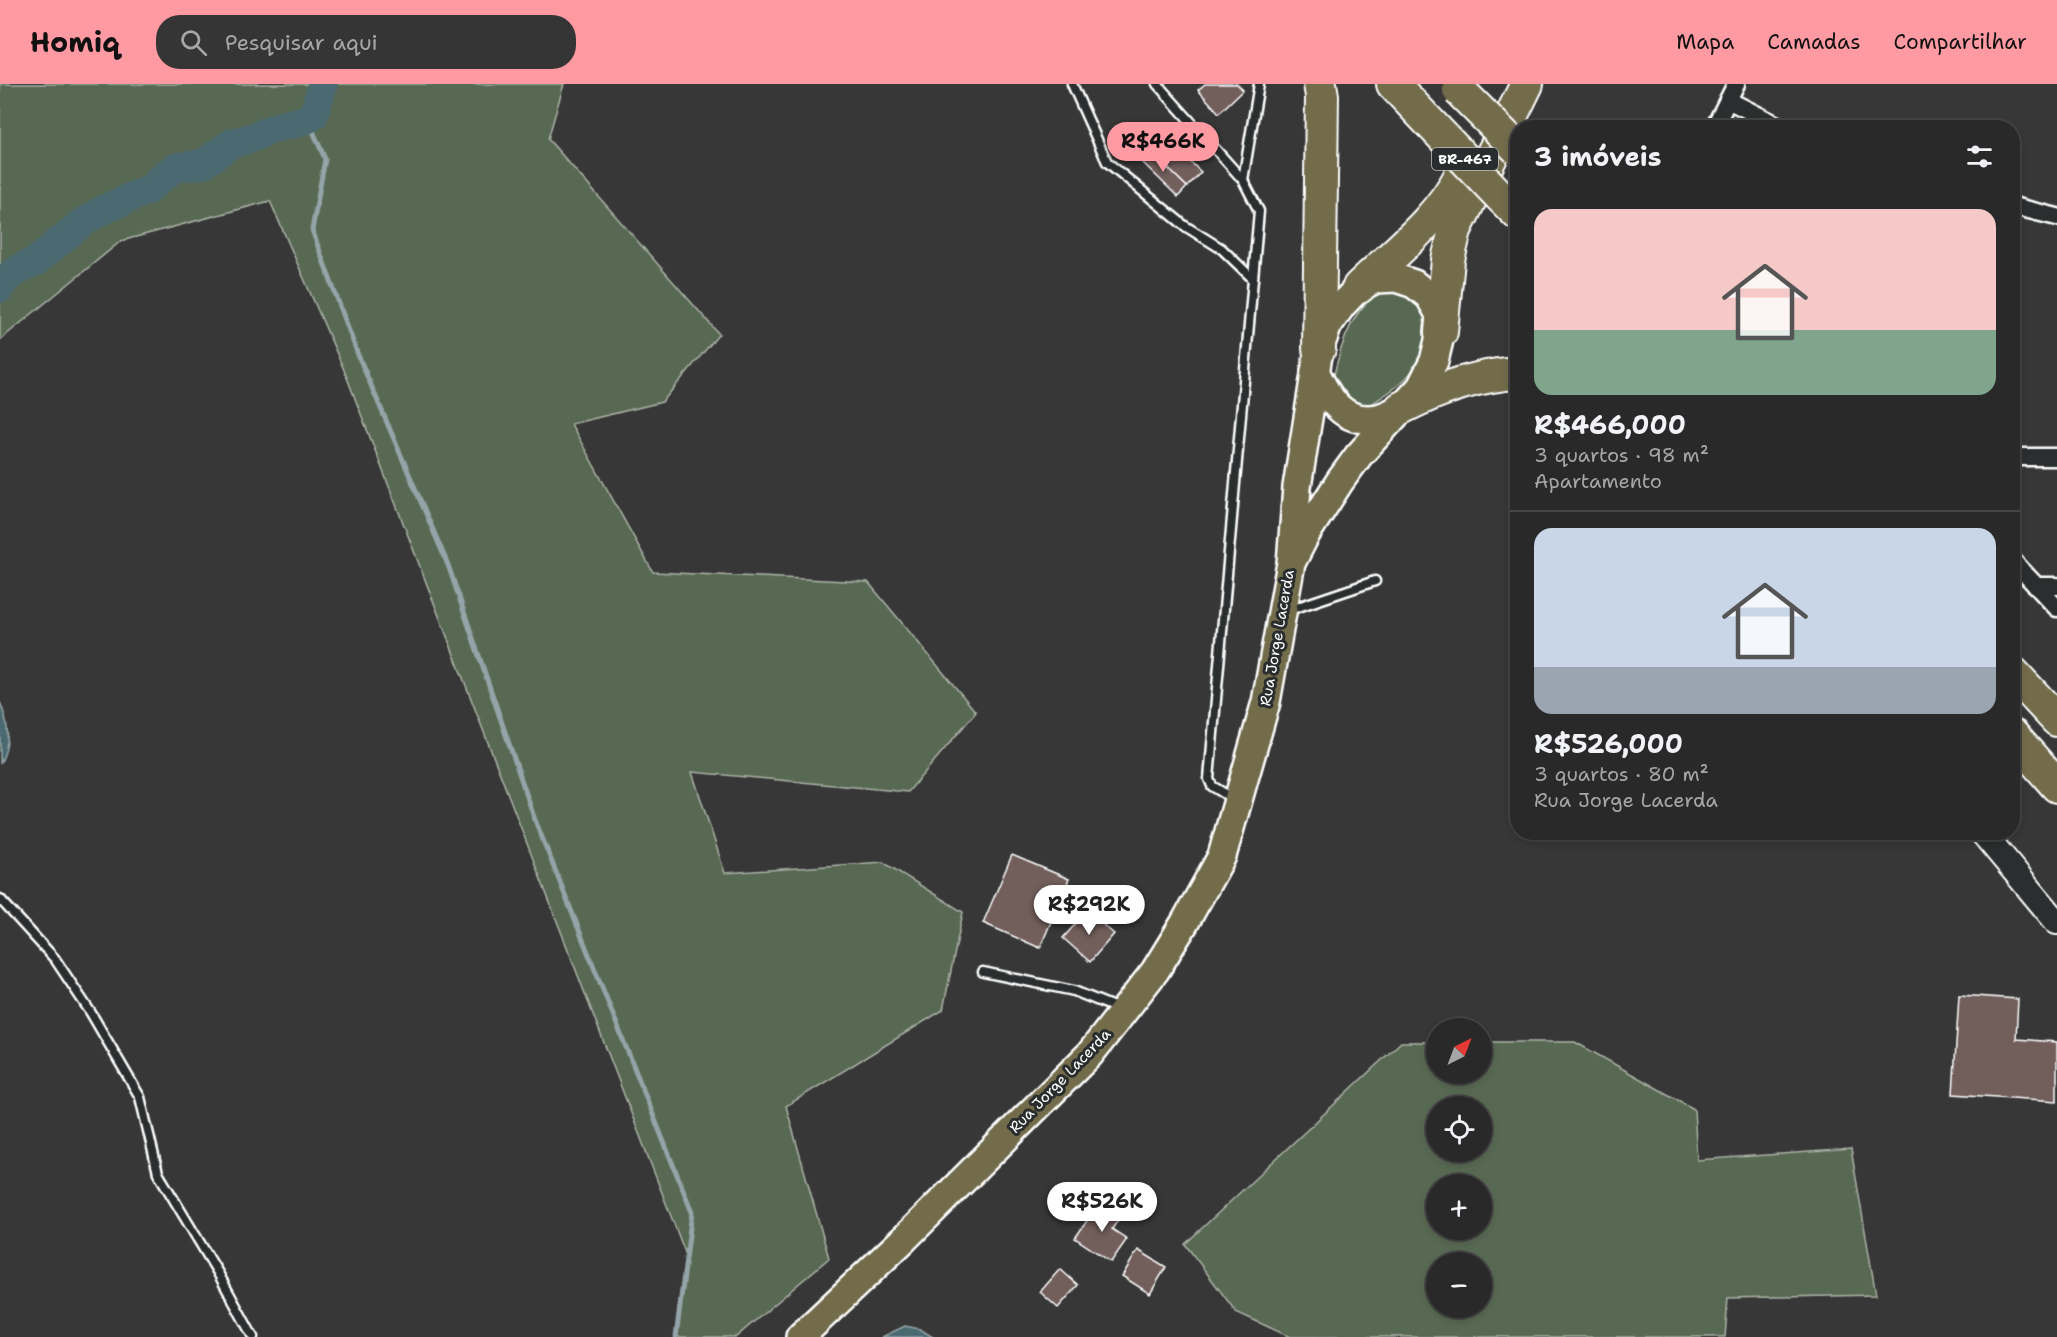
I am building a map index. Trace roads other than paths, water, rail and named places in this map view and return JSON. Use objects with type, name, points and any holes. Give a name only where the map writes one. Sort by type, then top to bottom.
[{"type":"highway","points":[[1317,360],[1322,96],[1320,84]]},
{"type":"highway","name":"BR-467","points":[[1393,84],[1509,205]]},
{"type":"highway","points":[[1359,287],[1435,215],[1450,195],[1507,84]]},
{"type":"highway","points":[[1441,332],[1448,260],[1455,230],[1527,84]]},
{"type":"highway","name":"BR-467","points":[[1456,86],[1510,141]]},
{"type":"highway","points":[[1401,408],[1444,388],[1477,378],[1510,375]]},
{"type":"highway","points":[[2020,681],[2057,720]]},
{"type":"highway","points":[[2020,744],[2057,786]]},
{"type":"main road","points":[[1396,278],[1414,284],[1429,296],[1439,313],[1441,332],[1434,361],[1421,387],[1401,408],[1378,418],[1356,418],[1338,408],[1326,394],[1317,360],[1328,325],[1341,305],[1359,287],[1376,279],[1396,278]]},
{"type":"main road","name":"Rua Jorge Lacerda","points":[[800,1337],[904,1239],[1090,1054],[1155,971],[1211,876],[1221,856],[1266,702],[1291,563],[1297,487],[1317,360]]},
{"type":"main road","name":"Rua Jorge Lacerda","points":[[1291,563],[1311,525],[1340,481],[1359,455],[1401,408]]},
{"type":"main road","points":[[1989,840],[2057,922]]},
{"type":"street","points":[[1718,120],[1736,84]]},
{"type":"street","points":[[1728,100],[1767,120]]},
{"type":"street","points":[[2020,208],[2057,217]]},
{"type":"street","points":[[2020,457],[2057,457]]},
{"type":"street","points":[[2020,569],[2057,608]]},
{"type":"street","points":[[2036,586],[2057,586]]},
{"type":"lane","points":[[1072,84],[1107,162],[1185,226],[1222,249],[1253,279]]},
{"type":"lane","points":[[1157,84],[1243,180],[1260,215],[1209,779],[1212,786],[1238,802]]},
{"type":"lane","points":[[1243,180],[1259,84]]},
{"type":"lane","points":[[1283,612],[1375,581]]},
{"type":"lane","points":[[1,901],[55,959],[91,1013],[129,1078],[140,1097],[158,1173],[254,1337]]},
{"type":"lane","points":[[983,972],[1074,991],[1125,1012]]},
{"type":"water","points":[[0,702],[8,733],[6,749],[0,764]]},
{"type":"water","points":[[905,1326],[920,1329],[933,1337],[882,1337]]},
{"type":"waterway","points":[[0,288],[5,279],[24,266],[35,262],[83,222],[149,189],[167,173],[178,167],[203,164],[232,143],[313,116],[323,84]]},
{"type":"waterway","points":[[307,117],[325,159],[312,230],[358,355],[448,565],[535,820],[692,1212],[676,1337]]}]
